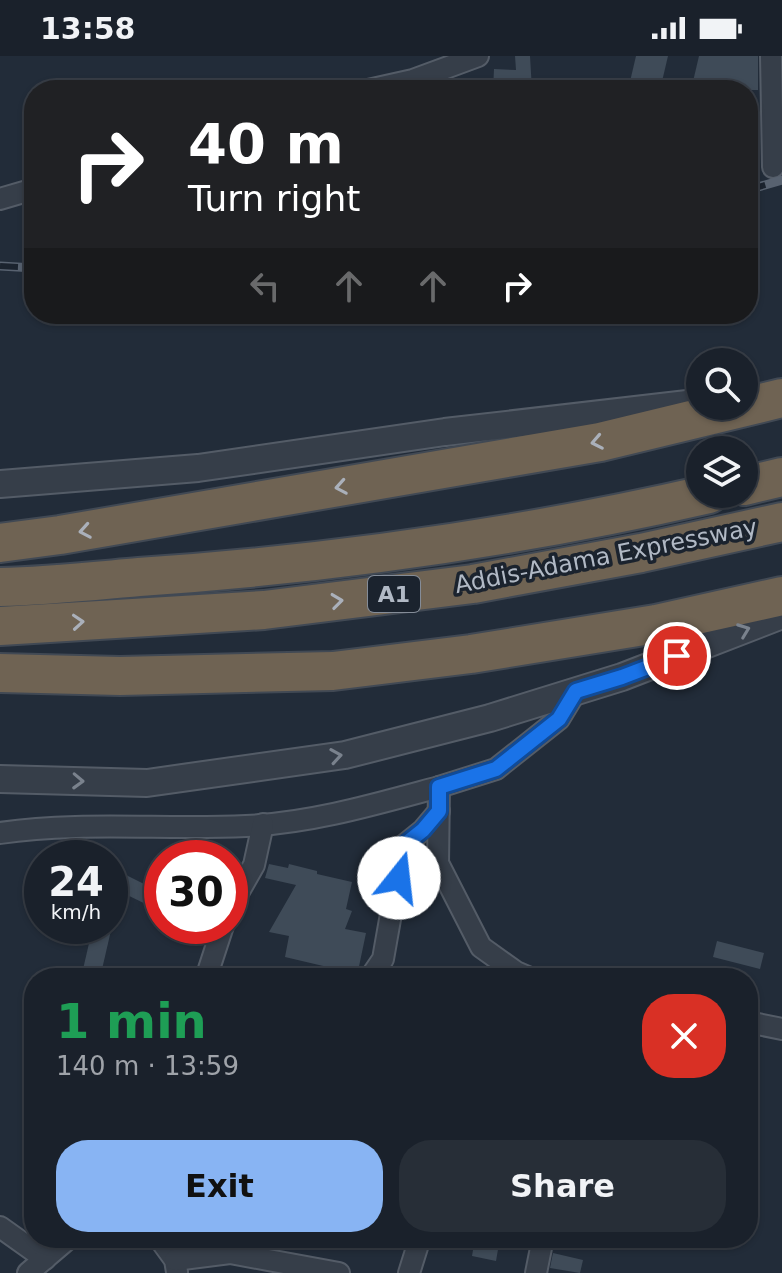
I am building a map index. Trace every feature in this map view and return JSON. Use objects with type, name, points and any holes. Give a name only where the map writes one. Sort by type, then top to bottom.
[{"type":"highway","points":[[0,543],[600,442],[782,395]]},
{"type":"highway","name":"Addis-Adama Expressway","points":[[758,483],[782,477]]},
{"type":"highway","name":"Addis-Adama Expressway","points":[[0,587],[255,569],[452,545],[686,499]]},
{"type":"highway","name":"Addis-Adama Expressway","points":[[0,626],[264,610],[473,584],[641,553],[782,522]]},
{"type":"highway","points":[[0,673],[120,676],[333,671],[471,654],[641,626],[782,596]]},
{"type":"street","points":[[425,80],[478,56]]},
{"type":"street","points":[[771,56],[773,167]]},
{"type":"street","points":[[0,199],[24,192]]},
{"type":"street","points":[[758,396],[782,395]]},
{"type":"street","points":[[0,484],[198,468],[445,432],[686,405]]},
{"type":"street","points":[[0,779],[147,783],[345,755],[490,718],[622,677],[782,615]]},
{"type":"street","points":[[0,833],[45,826],[158,828],[263,824],[345,812],[496,769],[559,719],[576,691]]},
{"type":"street","points":[[439,787],[438,863],[481,947],[509,968]]},
{"type":"street","points":[[377,968],[383,959],[403,846],[423,830],[439,811]]},
{"type":"street","points":[[248,876],[254,865],[263,824]]},
{"type":"street","points":[[209,968],[217,944]]},
{"type":"street","points":[[758,1024],[782,1029]]},
{"type":"street","points":[[0,1227],[24,1244]]},
{"type":"street","points":[[30,1248],[45,1259]]},
{"type":"street","points":[[28,1273],[58,1248]]},
{"type":"street","points":[[165,1248],[176,1266],[219,1248]]},
{"type":"street","points":[[226,1248],[230,1253],[339,1273]]},
{"type":"street","points":[[409,1273],[417,1248]]},
{"type":"street","points":[[536,1273],[541,1248]]},
{"type":"building","points":[[515,56],[530,56],[531,80],[493,80],[494,69],[516,70]]},
{"type":"building","points":[[636,56],[668,56],[662,80],[630,80]]},
{"type":"building","points":[[699,56],[758,56],[758,80],[693,80]]},
{"type":"building","points":[[269,864],[288,868],[289,864],[352,882],[346,909],[352,911],[345,929],[366,933],[359,968],[332,968],[285,957],[289,936],[269,932],[296,885],[265,878]]},
{"type":"building","points":[[128,876],[144,884],[144,903],[128,895]]},
{"type":"building","points":[[717,941],[764,953],[760,969],[713,957]]},
{"type":"building","points":[[89,944],[108,944],[102,968],[83,968]]},
{"type":"building","points":[[473,1248],[498,1248],[496,1261],[472,1256]]},
{"type":"building","points":[[553,1253],[583,1260],[580,1273],[550,1268]]},
{"type":"railway","points":[[758,187],[782,180]]},
{"type":"railway","points":[[0,266],[24,267]]},
{"type":"route","points":[[399,878],[403,846],[423,830],[439,811],[439,787],[496,769],[559,719],[576,691],[677,656]]}]
